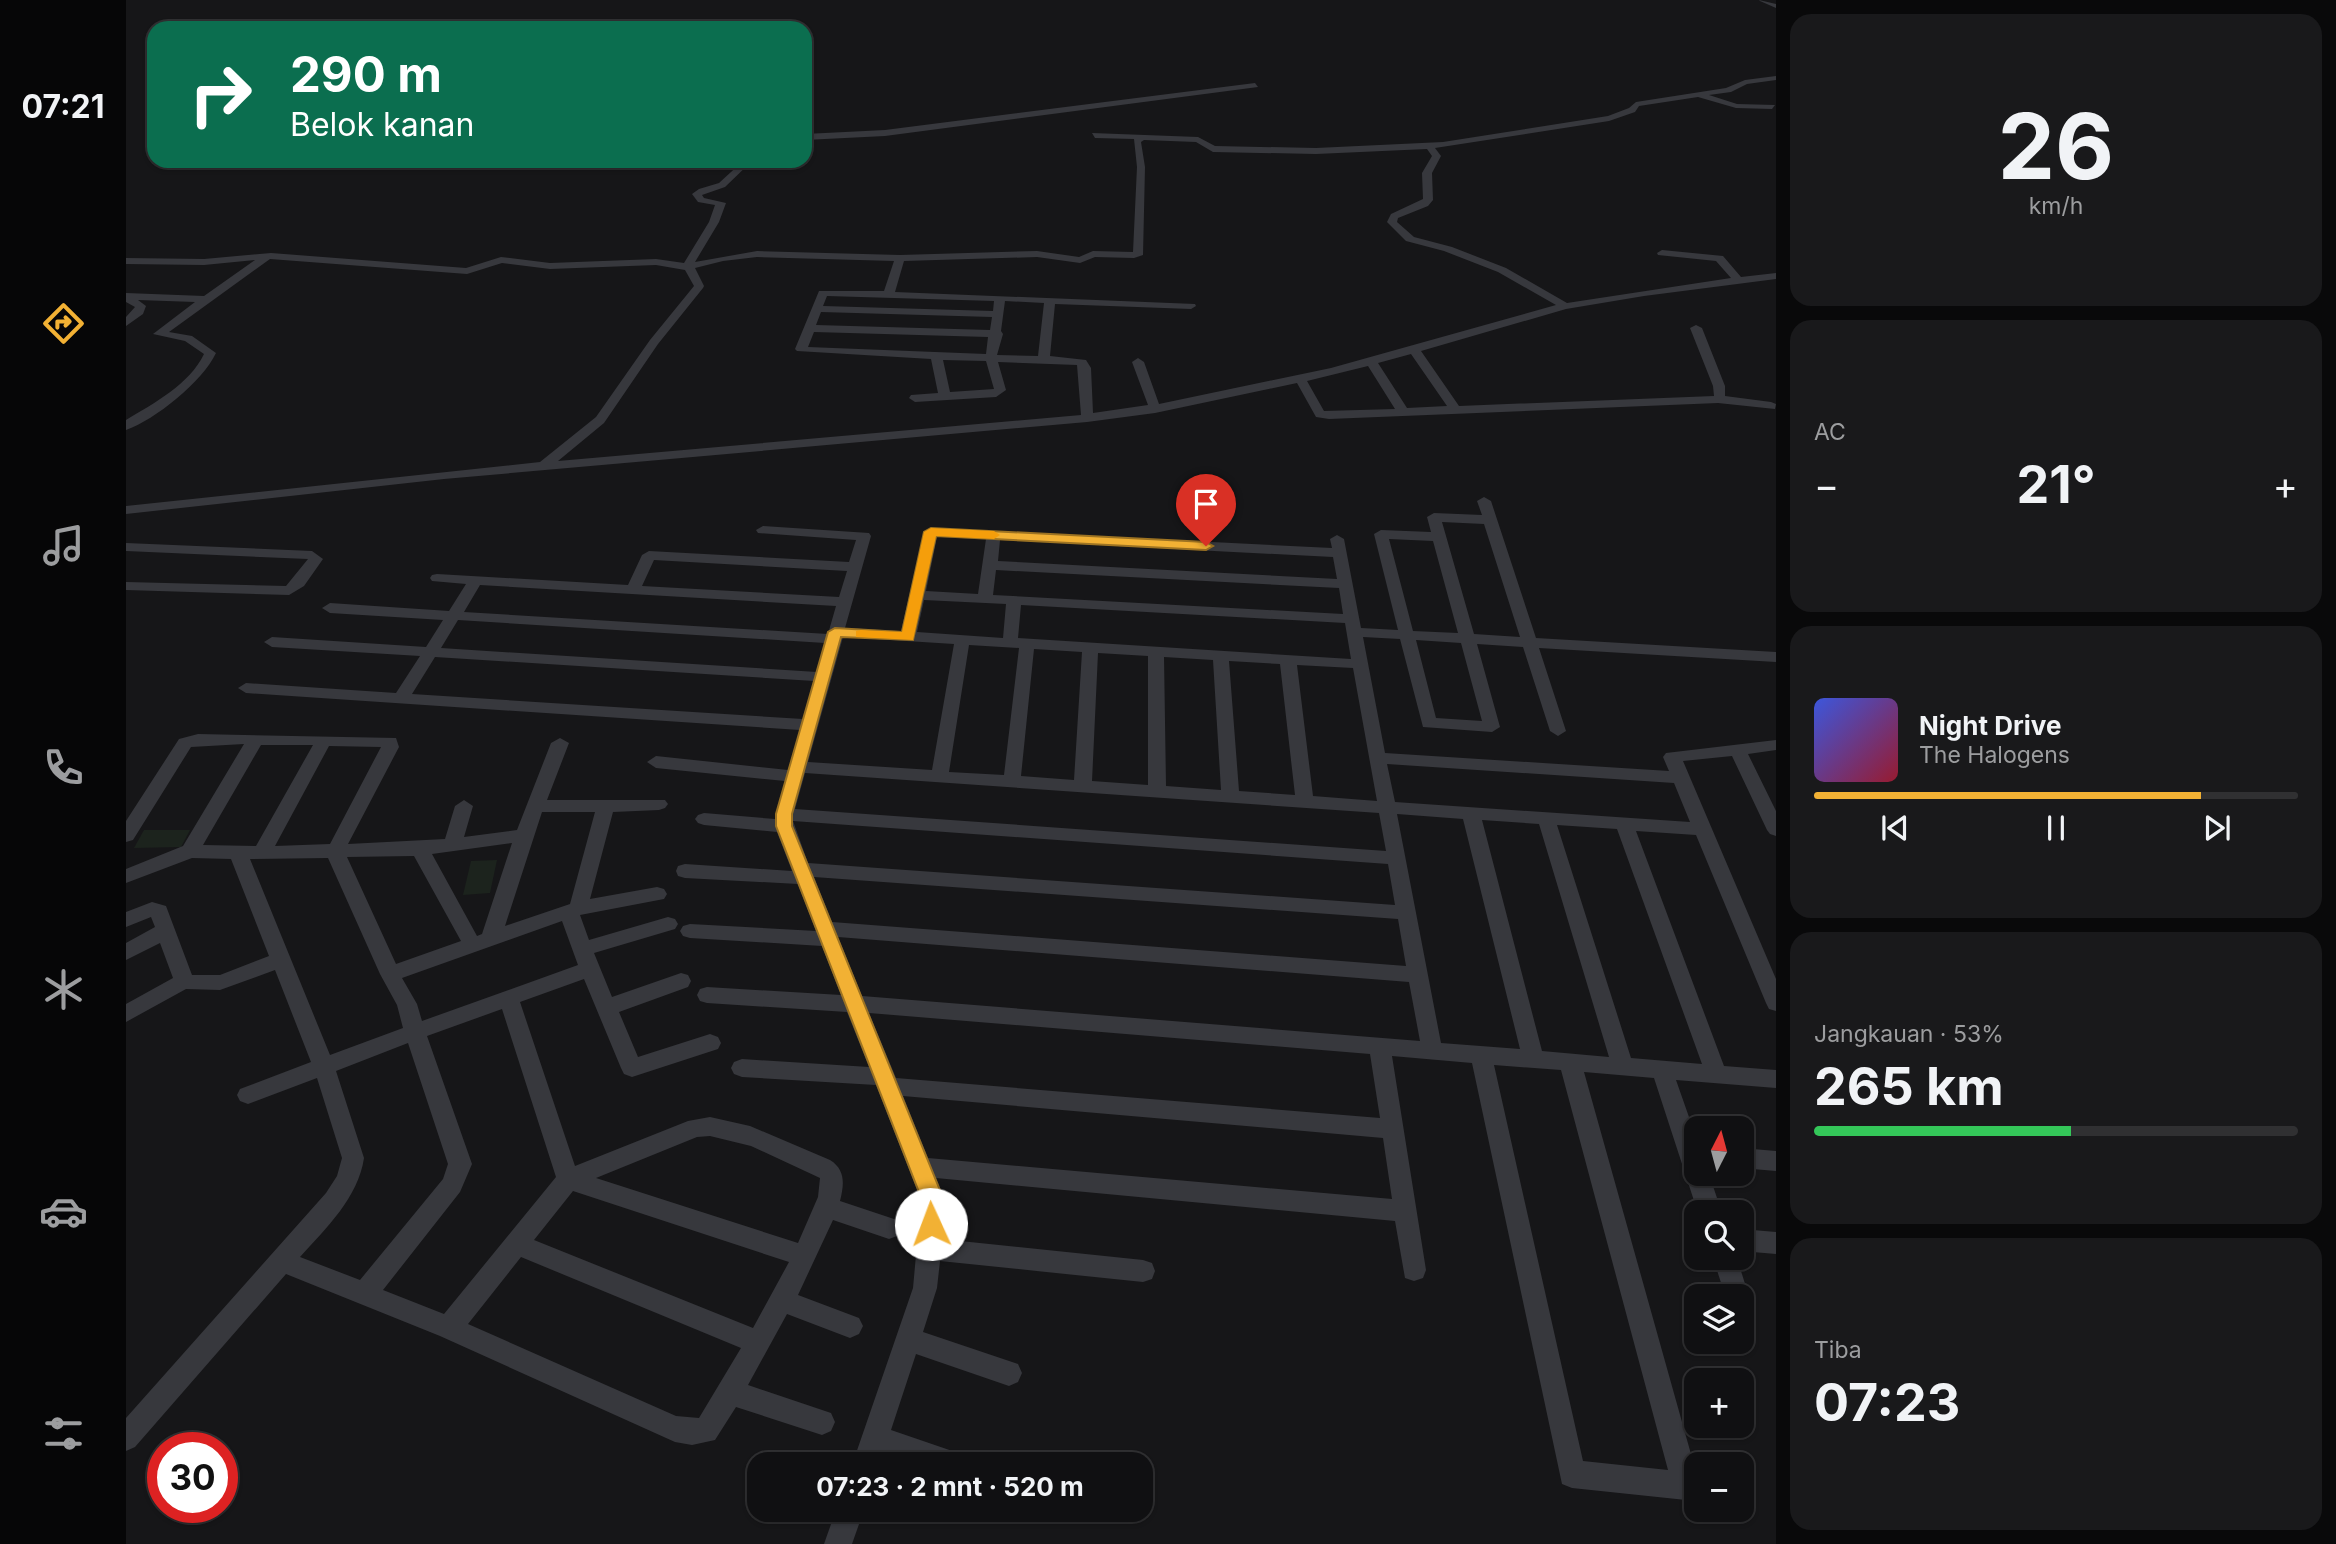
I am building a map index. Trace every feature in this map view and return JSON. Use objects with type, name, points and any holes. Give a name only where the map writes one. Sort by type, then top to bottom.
[{"type":"street","points":[[1762,0],[1776,6]]},
{"type":"street","points":[[1095,135],[1140,139],[1191,139],[1205,142],[1213,149],[1329,150],[1429,146],[1476,141],[1536,128],[1589,123],[1629,113],[1636,104],[1694,93],[1728,90],[1745,82],[1776,78]]},
{"type":"street","points":[[812,137],[884,133],[1255,85]]},
{"type":"street","points":[[1694,93],[1736,106],[1773,107]]},
{"type":"street","points":[[126,261],[196,262],[271,256],[467,271],[501,260],[550,266],[656,262],[688,268],[723,258],[757,254],[900,258],[1037,254],[1080,260],[1093,254],[1138,255],[1140,139]]},
{"type":"street","points":[[1429,146],[1437,156],[1427,173],[1431,187],[1430,199],[1423,205],[1394,216],[1392,222],[1401,233],[1410,239],[1448,249],[1502,270],[1565,306]]},
{"type":"street","points":[[543,467],[600,421],[654,342],[699,286],[688,268],[690,258],[714,222],[721,203],[701,200],[697,194],[704,189],[718,187],[737,175],[742,168]]},
{"type":"street","points":[[1662,253],[1719,258],[1738,280]]},
{"type":"street","points":[[126,426],[177,391],[208,360],[210,354],[188,338],[159,334],[240,274],[271,256]]},
{"type":"street","points":[[889,293],[900,258]]},
{"type":"street","points":[[128,513],[342,485],[1087,418],[1154,409],[1371,362],[1565,306],[1637,293],[1776,276]]},
{"type":"street","points":[[1087,418],[1083,364],[1077,361],[801,349],[815,309],[825,292],[1191,306]]},
{"type":"street","points":[[126,296],[207,299]]},
{"type":"street","points":[[126,296],[141,306],[139,312],[126,323]]},
{"type":"street","points":[[915,398],[1000,390],[991,358],[997,334],[1000,298]]},
{"type":"street","points":[[1044,359],[1051,300]]},
{"type":"street","points":[[815,309],[998,314]]},
{"type":"street","points":[[808,328],[997,334]]},
{"type":"street","points":[[1696,328],[1719,386],[1721,393],[1718,399]]},
{"type":"street","points":[[1414,350],[1455,409]]},
{"type":"street","points":[[936,356],[945,396]]},
{"type":"street","points":[[1138,362],[1154,409]]},
{"type":"street","points":[[1371,362],[1403,411]]},
{"type":"street","points":[[1300,379],[1320,414],[1329,415],[1718,399],[1771,406]]},
{"type":"street","points":[[1484,501],[1558,732]]},
{"type":"street","points":[[1440,537],[1381,534],[1429,723],[1492,727],[1440,537],[1434,517],[1490,520]]},
{"type":"street","points":[[764,530],[863,536],[784,820],[933,1200],[925,1288],[870,1452]]},
{"type":"street","points":[[908,637],[931,532],[1338,546],[1433,1051]]},
{"type":"street","points":[[985,599],[994,535]]},
{"type":"street","points":[[126,547],[312,555],[316,559],[299,583],[289,591],[126,586]]},
{"type":"street","points":[[633,590],[649,555],[853,567]]},
{"type":"street","points":[[990,565],[1345,584]]},
{"type":"street","points":[[437,578],[844,603]]},
{"type":"street","points":[[401,698],[476,580]]},
{"type":"street","points":[[918,595],[1353,626],[1406,635],[1776,657]]},
{"type":"street","points":[[1012,781],[1018,644],[1014,600]]},
{"type":"street","points":[[330,608],[834,636],[908,637],[1360,664]]},
{"type":"street","points":[[940,776],[962,640]]},
{"type":"street","points":[[272,642],[823,677]]},
{"type":"street","points":[[1083,786],[1090,648]]},
{"type":"street","points":[[1156,652],[1157,791]]},
{"type":"street","points":[[1221,656],[1230,796]]},
{"type":"street","points":[[1288,660],[1305,801]]},
{"type":"street","points":[[246,688],[809,725]]},
{"type":"street","points":[[126,836],[184,743],[198,739],[390,742],[390,747],[335,852]]},
{"type":"street","points":[[190,851],[256,739]]},
{"type":"street","points":[[263,851],[324,740]]},
{"type":"street","points":[[481,941],[560,743]]},
{"type":"street","points":[[1776,745],[1672,757],[1776,1003]]},
{"type":"street","points":[[1737,749],[1776,830]]},
{"type":"street","points":[[1378,758],[1681,778]]},
{"type":"street","points":[[656,762],[940,776],[1702,829]]},
{"type":"street","points":[[536,806],[659,804]]},
{"type":"street","points":[[452,845],[464,806]]},
{"type":"street","points":[[606,806],[573,910],[586,959],[632,1068],[710,1043]]},
{"type":"street","points":[[1471,813],[1533,1059]]},
{"type":"street","points":[[1546,818],[1623,1067]]},
{"type":"street","points":[[704,819],[784,820],[1396,858]]},
{"type":"street","points":[[1624,823],[1716,1074]]},
{"type":"street","points":[[126,874],[190,851],[238,853],[420,849],[524,835]]},
{"type":"street","points":[[420,849],[481,941]]},
{"type":"street","points":[[335,852],[390,974],[407,1004],[460,1164],[452,1185],[364,1294]]},
{"type":"street","points":[[126,1438],[341,1192],[352,1173],[353,1158],[324,1067],[238,853]]},
{"type":"street","points":[[685,871],[803,874],[1407,913]]},
{"type":"street","points":[[390,974],[573,910],[657,894]]},
{"type":"street","points":[[126,920],[156,909],[162,914],[184,981]]},
{"type":"street","points":[[248,1095],[509,1000],[586,959],[668,924]]},
{"type":"street","points":[[126,952],[167,930]]},
{"type":"street","points":[[690,931],[827,934],[1418,975]]},
{"type":"street","points":[[126,1014],[184,981],[209,985],[279,960]]},
{"type":"street","points":[[608,1007],[681,981]]},
{"type":"street","points":[[707,995],[857,1004],[1776,1079]]},
{"type":"street","points":[[509,1000],[568,1179]]},
{"type":"street","points":[[1380,1047],[1414,1270]]},
{"type":"street","points":[[1481,1055],[1572,1474],[1686,1486],[1570,1062]]},
{"type":"street","points":[[742,1068],[1392,1129]]},
{"type":"street","points":[[1662,1070],[1684,1132]]},
{"type":"street","points":[[282,1261],[449,1328],[675,1429],[706,1431],[783,1301],[825,1208],[833,1181],[830,1172],[720,1126],[707,1125],[568,1179],[449,1328]]},
{"type":"street","points":[[1754,1159],[1776,1161]]},
{"type":"street","points":[[921,1167],[1405,1211]]},
{"type":"street","points":[[568,1179],[803,1256]]},
{"type":"street","points":[[825,1208],[889,1228]]},
{"type":"street","points":[[1754,1241],[1776,1243]]},
{"type":"street","points":[[515,1242],[757,1342]]},
{"type":"street","points":[[929,1249],[1143,1271]]},
{"type":"street","points":[[783,1301],[850,1326]]},
{"type":"street","points":[[908,1339],[1009,1373]]},
{"type":"street","points":[[730,1392],[822,1422]]},
{"type":"street","points":[[875,1438],[916,1452]]},
{"type":"street","points":[[838,1544],[846,1522]]},
{"type":"shaded area","points":[[144,830],[190,830],[181,847],[134,848]]},
{"type":"shaded area","points":[[497,860],[490,893],[463,895],[471,861]]},
{"type":"slow traffic","points":[[861,634],[908,637],[931,532],[994,535]]},
{"type":"route","points":[[931,1224],[933,1200],[784,826],[784,814],[835,632],[908,637],[931,532],[1206,546]]}]
